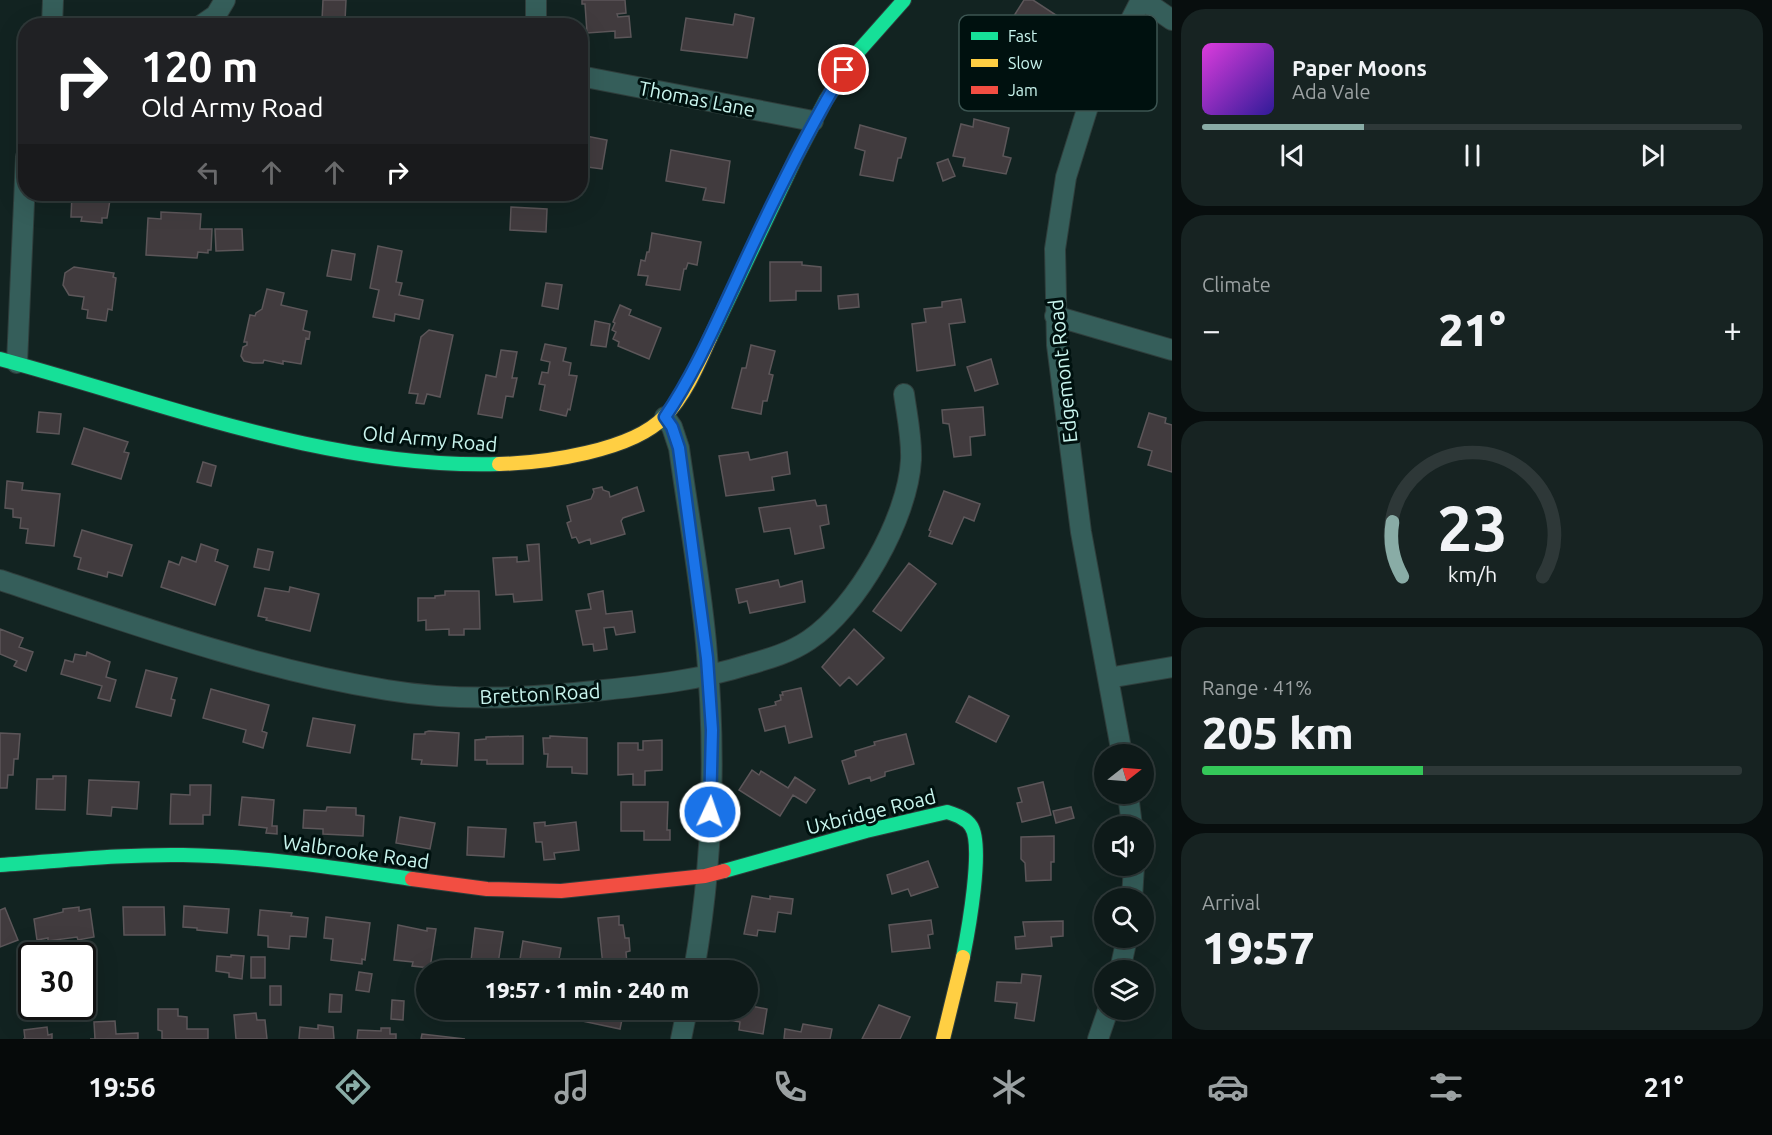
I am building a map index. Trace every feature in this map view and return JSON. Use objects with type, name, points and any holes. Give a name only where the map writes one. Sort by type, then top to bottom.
[{"type":"street","points":[[52,18],[53,0]]},
{"type":"street","points":[[212,18],[225,0]]},
{"type":"street","points":[[536,0],[536,18]]},
{"type":"street","name":"Old Army Road","points":[[9,361],[308,444],[356,453],[425,462],[488,466],[518,465],[570,457],[617,443],[646,431],[665,417],[698,364],[813,121],[844,70],[904,0]]},
{"type":"street","points":[[1142,0],[1172,20]]},
{"type":"street","name":"Edgemont Road","points":[[1134,15],[1142,0]]},
{"type":"street","name":"Thomas Lane","points":[[588,78],[813,121]]},
{"type":"street","name":"Edgemont Road","points":[[1087,111],[1066,177],[1054,249],[1055,316],[1081,532],[1120,744]]},
{"type":"street","points":[[9,361],[22,201]]},
{"type":"street","points":[[1055,316],[1172,350]]},
{"type":"street","name":"Bretton Road","points":[[0,580],[219,651],[298,672],[389,691],[435,696],[523,698],[624,688],[709,676],[773,657],[808,641],[838,614],[856,590],[895,525],[905,498],[909,479],[911,445],[904,394]]},
{"type":"street","points":[[665,417],[672,427],[679,448],[702,608],[709,676],[712,730],[711,778],[705,876],[695,960]]},
{"type":"street","points":[[1108,678],[1172,667]]},
{"type":"street","name":"Uxbridge Road","points":[[705,876],[937,813],[947,812],[959,815],[968,821],[975,835],[973,894],[962,969],[943,1039]]},
{"type":"street","name":"Walbrooke Road","points":[[0,866],[129,855],[186,855],[284,861],[447,885],[524,891],[561,891],[705,876]]},
{"type":"street","points":[[681,1039],[685,1020]]},
{"type":"street","points":[[1098,1039],[1105,1020]]},
{"type":"building","points":[[323,0],[346,0],[345,18],[322,18]]},
{"type":"building","points":[[582,0],[625,0],[626,13],[617,14],[618,17],[629,16],[631,37],[615,38],[615,31],[588,33],[588,18],[586,18],[585,4],[582,4]]},
{"type":"building","points":[[1024,0],[1033,0],[1056,15],[1015,15]]},
{"type":"building","points":[[735,14],[754,18],[747,58],[681,50],[686,18],[733,25]]},
{"type":"building","points":[[974,119],[1009,128],[1003,156],[1011,158],[1006,174],[963,166],[965,158],[953,156],[961,124],[973,127]]},
{"type":"building","points":[[860,125],[906,138],[901,158],[898,158],[893,181],[860,175],[865,151],[855,148]]},
{"type":"building","points":[[588,136],[607,140],[602,169],[588,167]]},
{"type":"building","points":[[671,150],[730,161],[724,203],[703,200],[706,188],[666,181]]},
{"type":"building","points":[[948,159],[955,176],[943,181],[937,163]]},
{"type":"building","points":[[72,201],[110,201],[107,218],[102,218],[102,223],[81,221],[82,217],[71,217]]},
{"type":"building","points":[[511,207],[547,209],[546,232],[510,230]]},
{"type":"building","points":[[161,212],[201,214],[200,229],[212,229],[211,250],[208,250],[208,253],[198,252],[197,258],[146,255],[148,218],[161,219]]},
{"type":"building","points":[[215,229],[242,229],[243,250],[216,251]]},
{"type":"building","points":[[652,233],[701,242],[697,265],[688,263],[684,269],[680,290],[646,285],[648,276],[638,275],[641,260],[645,261],[647,252],[649,252]]},
{"type":"building","points":[[378,246],[402,251],[396,282],[402,283],[399,295],[423,300],[419,319],[395,314],[394,321],[373,317],[379,290],[370,288]]},
{"type":"building","points":[[332,250],[355,254],[351,280],[327,276]]},
{"type":"building","points":[[770,262],[802,262],[802,265],[821,267],[821,291],[796,291],[796,300],[770,301]]},
{"type":"building","points":[[74,267],[114,273],[113,277],[116,278],[112,310],[108,309],[106,321],[87,318],[88,310],[82,309],[84,297],[69,295],[63,285],[65,273]]},
{"type":"building","points":[[546,283],[562,285],[558,309],[542,306]]},
{"type":"building","points":[[267,289],[284,293],[281,305],[307,311],[303,330],[310,332],[309,339],[306,338],[301,364],[283,361],[283,364],[264,360],[263,363],[253,363],[244,361],[241,356],[243,347],[247,345],[247,342],[244,342],[250,315],[255,316],[262,309]]},
{"type":"building","points":[[858,294],[859,307],[839,309],[838,296]]},
{"type":"building","points":[[961,299],[965,322],[949,324],[955,365],[917,371],[912,324],[926,322],[924,309],[942,307],[942,302]]},
{"type":"building","points":[[620,305],[631,310],[629,315],[661,328],[649,359],[618,346],[619,342],[613,339],[616,332],[612,330],[615,323],[613,322]]},
{"type":"building","points":[[595,321],[610,324],[606,347],[591,345]]},
{"type":"building","points":[[429,330],[453,335],[440,397],[427,394],[424,404],[416,403],[418,394],[409,393],[421,337]]},
{"type":"building","points":[[545,344],[566,348],[563,361],[571,363],[569,375],[577,376],[570,410],[568,409],[566,416],[540,410],[545,385],[539,384],[542,372],[548,373],[550,362],[541,360]]},
{"type":"building","points":[[751,345],[775,351],[769,374],[773,375],[767,401],[763,401],[761,414],[732,408],[742,368],[746,368]]},
{"type":"building","points":[[501,350],[517,352],[512,378],[517,378],[513,397],[506,396],[502,418],[478,414],[486,375],[496,377]]},
{"type":"building","points":[[991,359],[998,384],[975,391],[967,367]]},
{"type":"building","points":[[983,407],[985,435],[970,437],[971,455],[954,457],[949,424],[943,423],[942,410]]},
{"type":"building","points":[[39,412],[61,414],[59,434],[37,432]]},
{"type":"building","points":[[1149,413],[1166,418],[1165,423],[1172,425],[1172,472],[1148,465],[1152,451],[1138,447]]},
{"type":"building","points":[[84,428],[128,442],[124,452],[129,453],[121,479],[72,464]]},
{"type":"building","points":[[748,452],[750,460],[787,452],[790,474],[772,477],[774,490],[726,496],[719,456]]},
{"type":"building","points":[[203,462],[216,466],[211,486],[197,482]]},
{"type":"building","points":[[7,481],[23,483],[22,490],[60,494],[54,546],[26,543],[28,529],[20,528],[21,518],[13,517],[13,509],[5,508]]},
{"type":"building","points":[[602,487],[603,490],[609,492],[610,497],[637,487],[644,511],[623,518],[621,521],[625,534],[591,544],[590,539],[579,543],[576,537],[572,538],[567,523],[571,521],[567,506],[591,499],[593,489]]},
{"type":"building","points":[[944,491],[980,504],[974,521],[964,517],[952,544],[929,536],[931,531],[929,530]]},
{"type":"building","points":[[815,500],[817,506],[826,505],[829,524],[820,526],[824,548],[795,554],[790,528],[764,532],[759,508]]},
{"type":"building","points":[[82,530],[132,545],[122,576],[108,572],[107,577],[78,569],[81,558],[74,556]]},
{"type":"building","points":[[201,544],[218,550],[215,561],[228,566],[215,605],[161,587],[169,561],[179,565],[182,557],[196,562]]},
{"type":"building","points":[[539,544],[542,600],[514,602],[513,594],[496,595],[493,558],[517,557],[517,562],[529,561],[527,545]]},
{"type":"building","points":[[258,549],[273,552],[269,570],[254,567]]},
{"type":"building","points":[[909,563],[936,584],[901,631],[873,611]]},
{"type":"building","points":[[778,580],[780,587],[802,581],[805,602],[750,613],[747,601],[739,603],[736,589]]},
{"type":"building","points":[[290,587],[319,594],[310,631],[258,616],[265,588],[289,592]]},
{"type":"building","points":[[445,591],[479,591],[480,629],[464,629],[464,635],[449,635],[449,629],[426,630],[426,620],[418,621],[418,598],[435,598],[435,596],[445,595]]},
{"type":"building","points":[[603,591],[606,614],[632,611],[635,632],[616,635],[614,627],[604,628],[607,649],[594,651],[593,644],[583,645],[576,611],[591,609],[588,594]]},
{"type":"building","points":[[0,629],[23,638],[19,647],[33,652],[26,671],[14,666],[17,661],[0,654]]},
{"type":"building","points":[[854,629],[884,658],[857,685],[849,677],[840,686],[822,667]]},
{"type":"building","points":[[87,652],[110,662],[106,677],[116,680],[110,701],[98,698],[102,686],[61,674],[65,660],[73,662],[75,654],[86,656]]},
{"type":"building","points":[[146,670],[177,678],[171,699],[175,700],[171,716],[136,707]]},
{"type":"building","points":[[801,688],[812,737],[789,743],[785,726],[765,731],[759,709],[776,705],[775,702],[781,700],[782,692]]},
{"type":"building","points":[[211,689],[269,705],[262,731],[267,733],[263,748],[243,742],[246,730],[203,718]]},
{"type":"building","points":[[969,696],[1009,716],[996,742],[956,722]]},
{"type":"building","points":[[313,718],[355,725],[350,753],[307,746]]},
{"type":"building","points":[[429,731],[459,733],[457,766],[421,764],[422,760],[412,759],[414,734],[425,734]]},
{"type":"building","points":[[0,733],[20,734],[18,759],[14,759],[13,775],[8,775],[7,788],[0,788]]},
{"type":"building","points":[[906,734],[914,764],[885,772],[885,776],[871,781],[870,777],[849,784],[842,761],[856,756],[855,751],[875,745],[874,742]]},
{"type":"building","points":[[523,736],[523,764],[487,764],[487,760],[475,760],[475,740],[486,739],[486,737]]},
{"type":"building","points":[[550,736],[587,738],[587,774],[572,773],[572,767],[547,767],[548,754],[544,754],[543,738],[550,738]]},
{"type":"building","points":[[662,740],[662,770],[645,771],[645,785],[633,785],[633,774],[618,775],[618,743],[638,743],[638,750],[643,750],[643,741]]},
{"type":"building","points":[[752,770],[759,775],[761,771],[788,788],[795,777],[815,790],[806,803],[793,795],[780,816],[739,790]]},
{"type":"building","points":[[53,776],[66,776],[65,810],[36,809],[37,779],[53,779]]},
{"type":"building","points":[[89,780],[139,782],[137,809],[112,807],[111,816],[87,814]]},
{"type":"building","points":[[1043,782],[1051,815],[1022,822],[1017,803],[1022,802],[1018,788]]},
{"type":"building","points":[[190,785],[211,785],[210,815],[203,815],[203,824],[170,824],[171,794],[190,795]]},
{"type":"building","points":[[242,797],[274,800],[272,826],[277,826],[277,834],[266,833],[267,828],[239,825]]},
{"type":"building","points":[[621,802],[668,802],[667,830],[670,830],[670,840],[644,840],[644,831],[621,831]]},
{"type":"building","points":[[327,807],[356,808],[356,815],[364,816],[363,836],[323,834],[323,829],[303,828],[304,810],[326,811]]},
{"type":"building","points":[[1071,807],[1074,818],[1056,823],[1053,811]]},
{"type":"building","points":[[400,817],[435,823],[430,849],[396,843]]},
{"type":"building","points":[[545,822],[545,826],[576,822],[579,850],[554,853],[555,859],[544,860],[542,842],[536,842],[534,823]]},
{"type":"building","points":[[468,827],[506,829],[504,857],[467,855]]},
{"type":"building","points":[[1054,836],[1051,880],[1026,881],[1025,863],[1021,859],[1021,837]]},
{"type":"building","points":[[928,861],[938,887],[911,896],[908,889],[892,894],[887,875]]},
{"type":"building","points":[[752,896],[793,899],[791,914],[778,912],[775,932],[758,930],[757,936],[744,934]]},
{"type":"building","points":[[184,906],[229,909],[227,933],[183,927]]},
{"type":"building","points":[[79,907],[79,911],[90,909],[94,937],[78,940],[77,937],[48,941],[48,938],[37,940],[34,919],[63,912],[63,909]]},
{"type":"building","points":[[123,907],[164,907],[165,935],[124,935]]},
{"type":"building","points":[[5,908],[18,940],[0,947],[0,910]]},
{"type":"building","points":[[260,910],[292,913],[291,916],[308,918],[306,937],[290,936],[289,949],[268,947],[268,936],[258,935]]},
{"type":"building","points":[[619,916],[619,925],[623,925],[625,938],[629,938],[630,951],[626,952],[627,960],[602,960],[598,918]]},
{"type":"building","points":[[326,917],[370,923],[365,960],[362,959],[362,964],[331,960],[333,939],[324,938]]},
{"type":"building","points":[[931,920],[933,934],[928,935],[930,948],[892,952],[889,925]]},
{"type":"building","points":[[1063,921],[1063,936],[1051,937],[1052,946],[1016,949],[1015,937],[1025,936],[1023,922]]},
{"type":"building","points":[[398,925],[427,931],[427,928],[436,929],[431,960],[416,960],[416,966],[412,966],[413,962],[394,960]]},
{"type":"building","points":[[475,928],[503,932],[499,960],[471,960]]},
{"type":"building","points":[[523,941],[561,948],[559,960],[520,960]]},
{"type":"building","points":[[231,955],[244,956],[242,979],[229,977],[229,973],[216,971],[217,956],[231,957]]},
{"type":"building","points":[[251,957],[265,957],[265,978],[251,978]]},
{"type":"building","points":[[359,972],[372,974],[369,992],[356,990]]},
{"type":"building","points":[[1022,974],[1041,976],[1034,1021],[1015,1018],[1017,1003],[995,1001],[997,982],[1021,983]]},
{"type":"building","points":[[270,986],[281,986],[281,1005],[270,1005]]},
{"type":"building","points":[[330,994],[342,995],[341,1012],[329,1012]]},
{"type":"building","points":[[392,1000],[404,1001],[403,1020],[391,1019]]},
{"type":"building","points":[[879,1005],[910,1017],[900,1039],[862,1039]]},
{"type":"building","points":[[758,1007],[767,1009],[763,1034],[739,1030],[740,1022],[729,1020],[758,1020]]},
{"type":"building","points":[[158,1009],[178,1009],[178,1016],[187,1017],[187,1029],[208,1029],[208,1039],[162,1039],[162,1031],[158,1030]]},
{"type":"building","points":[[256,1013],[257,1020],[265,1020],[267,1039],[236,1039],[234,1015]]},
{"type":"building","points":[[582,1020],[622,1020],[620,1029]]},
{"type":"building","points":[[115,1021],[116,1034],[138,1033],[138,1039],[95,1039],[94,1022]]},
{"type":"building","points":[[803,1024],[832,1029],[830,1039],[784,1039],[785,1029],[801,1032]]},
{"type":"building","points":[[318,1025],[333,1027],[334,1039],[299,1039],[300,1027],[318,1029]]},
{"type":"building","points":[[47,1027],[48,1035],[52,1034],[52,1039],[25,1039],[24,1030]]},
{"type":"building","points":[[381,1028],[390,1028],[390,1034],[396,1034],[396,1039],[357,1039],[358,1030],[381,1031]]},
{"type":"building","points":[[422,1034],[465,1039],[421,1039]]},
{"type":"traffic: fast","points":[[710,338],[796,157],[826,100],[857,53],[904,0]]},
{"type":"traffic: fast","points":[[0,359],[184,413],[309,445],[372,456],[435,463],[499,464]]},
{"type":"traffic: fast","points":[[724,871],[866,831],[947,812],[954,814],[971,826],[975,836],[976,851],[974,889],[963,957]]},
{"type":"traffic: fast","points":[[0,865],[92,858],[183,855],[298,863],[412,879]]},
{"type":"traffic: slow","points":[[499,464],[563,458],[586,453],[610,447],[650,429],[672,409],[678,400],[710,338]]},
{"type":"traffic: slow","points":[[943,1039],[963,957]]},
{"type":"traffic: jam","points":[[412,879],[487,889],[561,891],[705,876],[724,871]]},
{"type":"route","points":[[710,812],[712,730],[706,640],[679,448],[672,427],[665,417],[698,364],[813,121],[844,70]]}]
